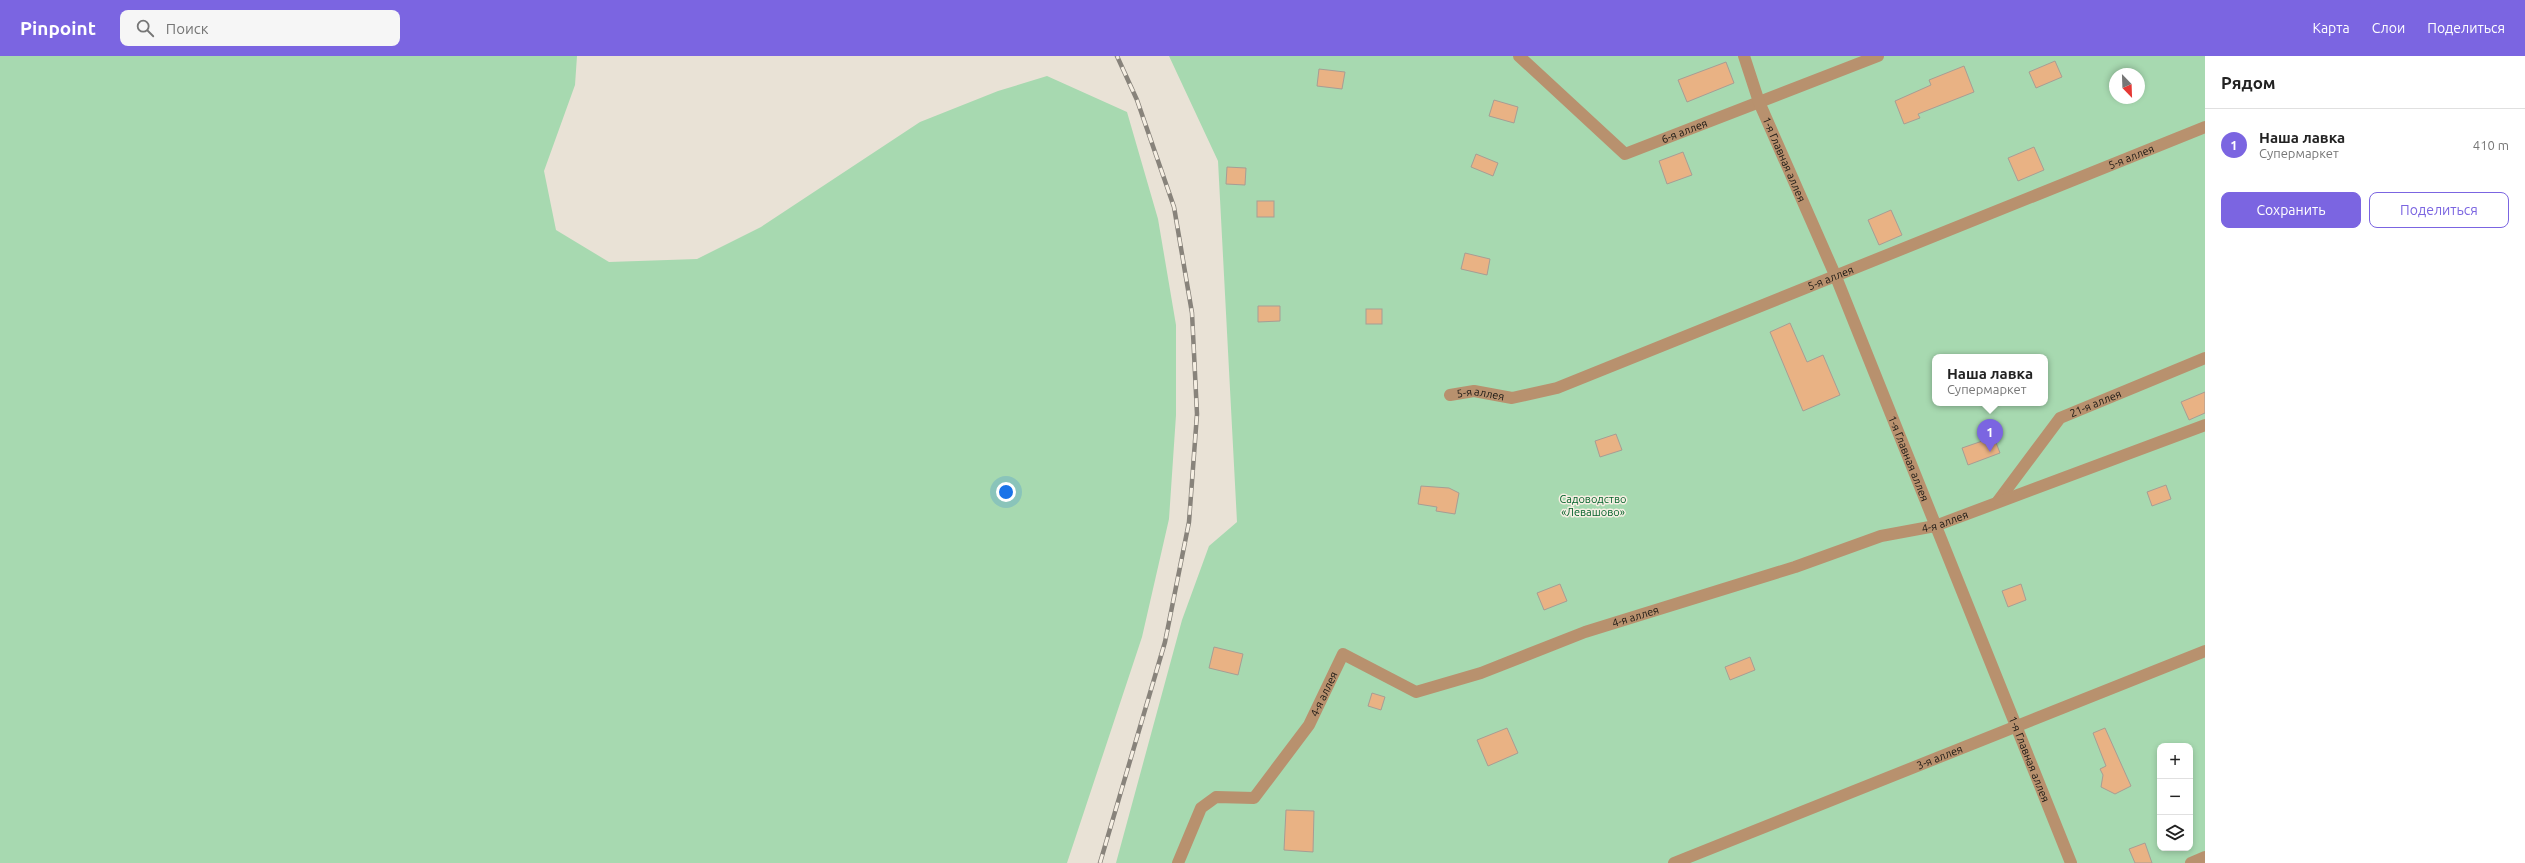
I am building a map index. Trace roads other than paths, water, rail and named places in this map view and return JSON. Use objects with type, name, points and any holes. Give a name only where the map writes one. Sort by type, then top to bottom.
[{"type":"street","name":"6-я аллея","points":[[1519,56],[1625,154],[1878,56]]},
{"type":"street","name":"1-я Главная аллея","points":[[1744,56],[1759,102],[1836,277],[2071,863]]},
{"type":"street","name":"5-я аллея","points":[[1450,395],[1474,391],[1512,398],[1557,388],[1836,277],[2205,127]]},
{"type":"street","name":"21-я аллея","points":[[1998,501],[2060,418],[2205,358]]},
{"type":"street","name":"4-я аллея","points":[[1178,863],[1201,808],[1216,797],[1254,798],[1309,725],[1343,654],[1416,692],[1481,673],[1585,632],[1795,567],[1881,536],[1935,526],[1998,501],[2205,425]]},
{"type":"street","name":"3-я аллея","points":[[1674,863],[2205,651]]},
{"type":"street","points":[[2191,863],[2205,857]]},
{"type":"railway","points":[[1100,863],[1165,642],[1189,522],[1197,414],[1192,313],[1174,207],[1137,100],[1117,56]]},
{"type":"place","name":"Наша лавка","points":[[1990,452]]},
{"type":"park label","name":"Садоводство «Левашово»","points":[[1593,505]]}]
